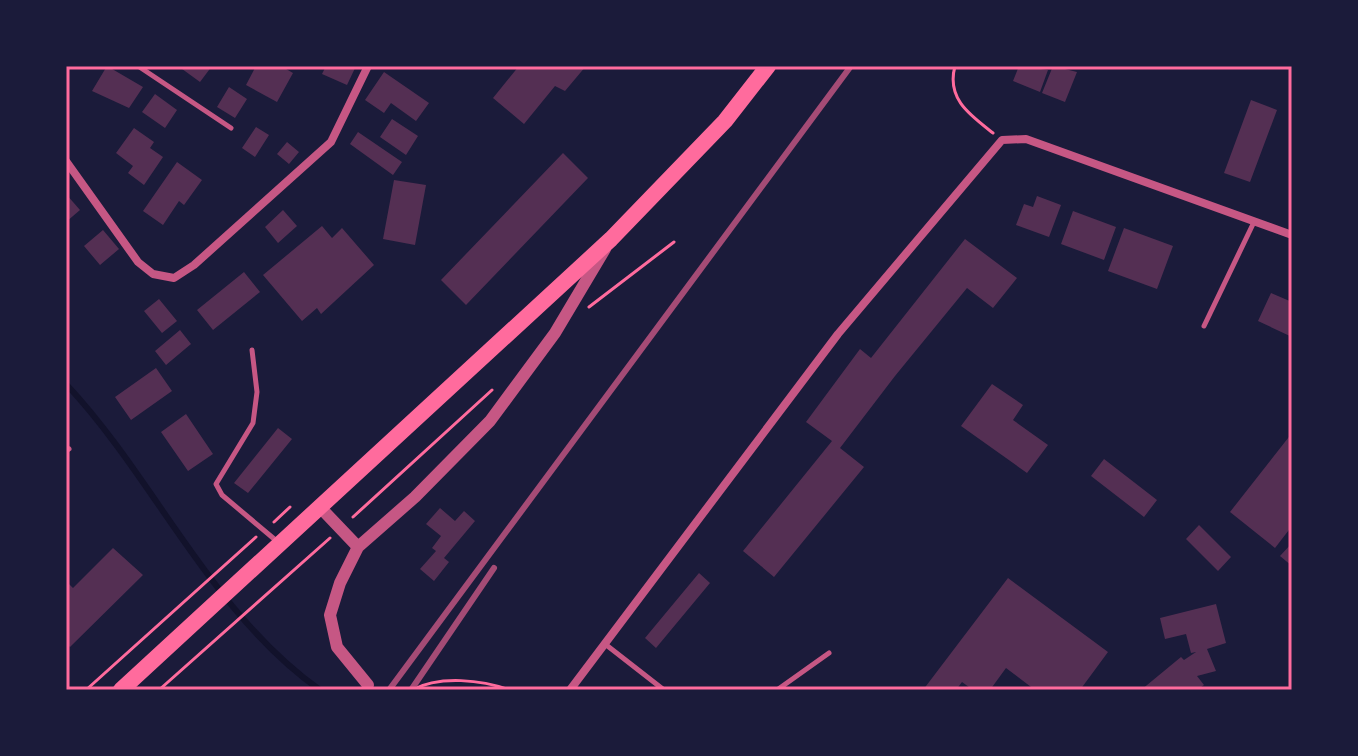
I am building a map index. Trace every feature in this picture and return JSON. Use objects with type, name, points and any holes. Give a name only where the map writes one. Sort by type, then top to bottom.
[{"type":"highway","points":[[121,690],[611,239],[725,121],[768,66]]},
{"type":"street","points":[[66,161],[138,262],[153,274],[174,278],[194,265],[331,142],[368,66]]},
{"type":"street","points":[[570,690],[838,334],[1002,140],[1026,139],[1292,235]]},
{"type":"street","points":[[368,685],[337,647],[330,615],[340,583],[358,547],[415,497],[490,421],[555,333],[611,239]]},
{"type":"street","points":[[319,506],[358,547]]},
{"type":"lane","points":[[138,66],[231,128]]},
{"type":"lane","points":[[1204,326],[1254,221]]},
{"type":"lane","points":[[252,350],[257,392],[253,423],[216,484],[222,495],[279,544]]},
{"type":"lane","points":[[604,644],[664,690]]},
{"type":"lane","points":[[777,690],[829,653]]},
{"type":"path","points":[[955,66],[956,97],[965,112],[1002,140]]},
{"type":"path","points":[[579,315],[674,242]]},
{"type":"path","points":[[159,690],[341,529],[499,383]]},
{"type":"path","points":[[86,690],[221,569]]},
{"type":"path","points":[[412,690],[422,685],[483,680],[510,690]]},
{"type":"building","points":[[107,66],[143,87],[129,108],[92,91]]},
{"type":"building","points":[[178,66],[212,66],[200,82]]},
{"type":"building","points":[[256,66],[281,66],[293,73],[277,102],[246,85]]},
{"type":"building","points":[[326,66],[356,66],[347,85],[322,74]]},
{"type":"building","points":[[519,66],[586,66],[565,91],[555,86],[524,124],[493,98]]},
{"type":"building","points":[[1019,66],[1048,70],[1040,92],[1013,81]]},
{"type":"building","points":[[1053,66],[1077,72],[1065,102],[1042,93]]},
{"type":"building","points":[[384,72],[429,103],[416,121],[391,103],[384,113],[365,100]]},
{"type":"building","points":[[229,87],[247,99],[235,118],[217,107]]},
{"type":"building","points":[[155,94],[177,110],[165,128],[142,112]]},
{"type":"building","points":[[1251,100],[1277,110],[1250,182],[1224,173]]},
{"type":"building","points":[[392,119],[418,136],[406,155],[380,137]]},
{"type":"building","points":[[256,127],[269,135],[255,157],[242,148]]},
{"type":"building","points":[[134,128],[154,142],[150,148],[163,157],[144,185],[128,173],[133,166],[116,153]]},
{"type":"building","points":[[358,132],[402,162],[393,175],[350,144]]},
{"type":"building","points":[[287,142],[299,152],[289,164],[277,154]]},
{"type":"building","points":[[563,153],[588,178],[466,305],[441,280]]},
{"type":"building","points":[[177,162],[202,180],[184,205],[179,201],[163,225],[143,211]]},
{"type":"building","points":[[394,180],[426,185],[415,245],[383,239]]},
{"type":"building","points":[[66,194],[80,210],[66,222]]},
{"type":"building","points":[[1037,196],[1061,205],[1049,237],[1016,225],[1024,204],[1033,207]]},
{"type":"building","points":[[283,210],[297,226],[278,243],[265,227]]},
{"type":"building","points":[[1073,211],[1116,227],[1104,260],[1061,244]]},
{"type":"building","points":[[322,226],[332,238],[342,228],[374,265],[321,314],[317,308],[302,321],[263,275]]},
{"type":"building","points":[[1124,228],[1173,246],[1157,289],[1108,271]]},
{"type":"building","points":[[103,230],[119,249],[100,265],[84,246]]},
{"type":"building","points":[[965,239],[1017,278],[993,308],[967,288],[895,376],[840,448],[864,467],[774,577],[743,551],[832,441],[806,422],[860,349],[871,358]]},
{"type":"building","points":[[244,272],[260,292],[213,330],[197,310]]},
{"type":"building","points":[[1271,293],[1292,302],[1292,337],[1258,321]]},
{"type":"building","points":[[159,299],[177,321],[162,333],[144,311]]},
{"type":"building","points":[[180,330],[191,344],[166,365],[155,351]]},
{"type":"building","points":[[156,368],[172,391],[131,420],[115,397]]},
{"type":"building","points":[[992,384],[1023,405],[1013,420],[1048,445],[1027,473],[961,426]]},
{"type":"building","points":[[186,414],[213,454],[188,471],[161,432]]},
{"type":"building","points":[[278,428],[292,439],[248,493],[234,483]]},
{"type":"building","points":[[1292,433],[1292,526],[1275,548],[1230,512]]},
{"type":"building","points":[[1104,459],[1157,500],[1144,517],[1091,476]]},
{"type":"building","points":[[440,508],[455,521],[464,511],[475,521],[444,558],[449,562],[434,581],[420,569],[436,551],[432,548],[441,536],[426,524]]},
{"type":"building","points":[[1199,525],[1231,557],[1218,571],[1186,539]]},
{"type":"building","points":[[1292,543],[1292,566],[1280,556]]},
{"type":"building","points":[[113,548],[143,575],[70,647],[66,643],[66,581],[73,588]]},
{"type":"building","points":[[699,573],[710,583],[656,648],[645,638]]},
{"type":"building","points":[[1008,578],[1108,652],[1080,690],[1035,690],[1006,668],[990,690],[973,690],[962,682],[956,690],[923,690]]},
{"type":"building","points":[[1216,604],[1226,643],[1207,649],[1216,671],[1197,676],[1204,685],[1197,690],[1141,690],[1181,657],[1184,660],[1196,652],[1191,653],[1186,634],[1165,639],[1160,618]]},
{"type":"waterway","points":[[66,384],[128,461],[215,584],[247,623],[281,658],[320,690]]},
{"type":"railway","points":[[389,690],[851,66]]},
{"type":"railway","points":[[411,690],[494,568]]}]
